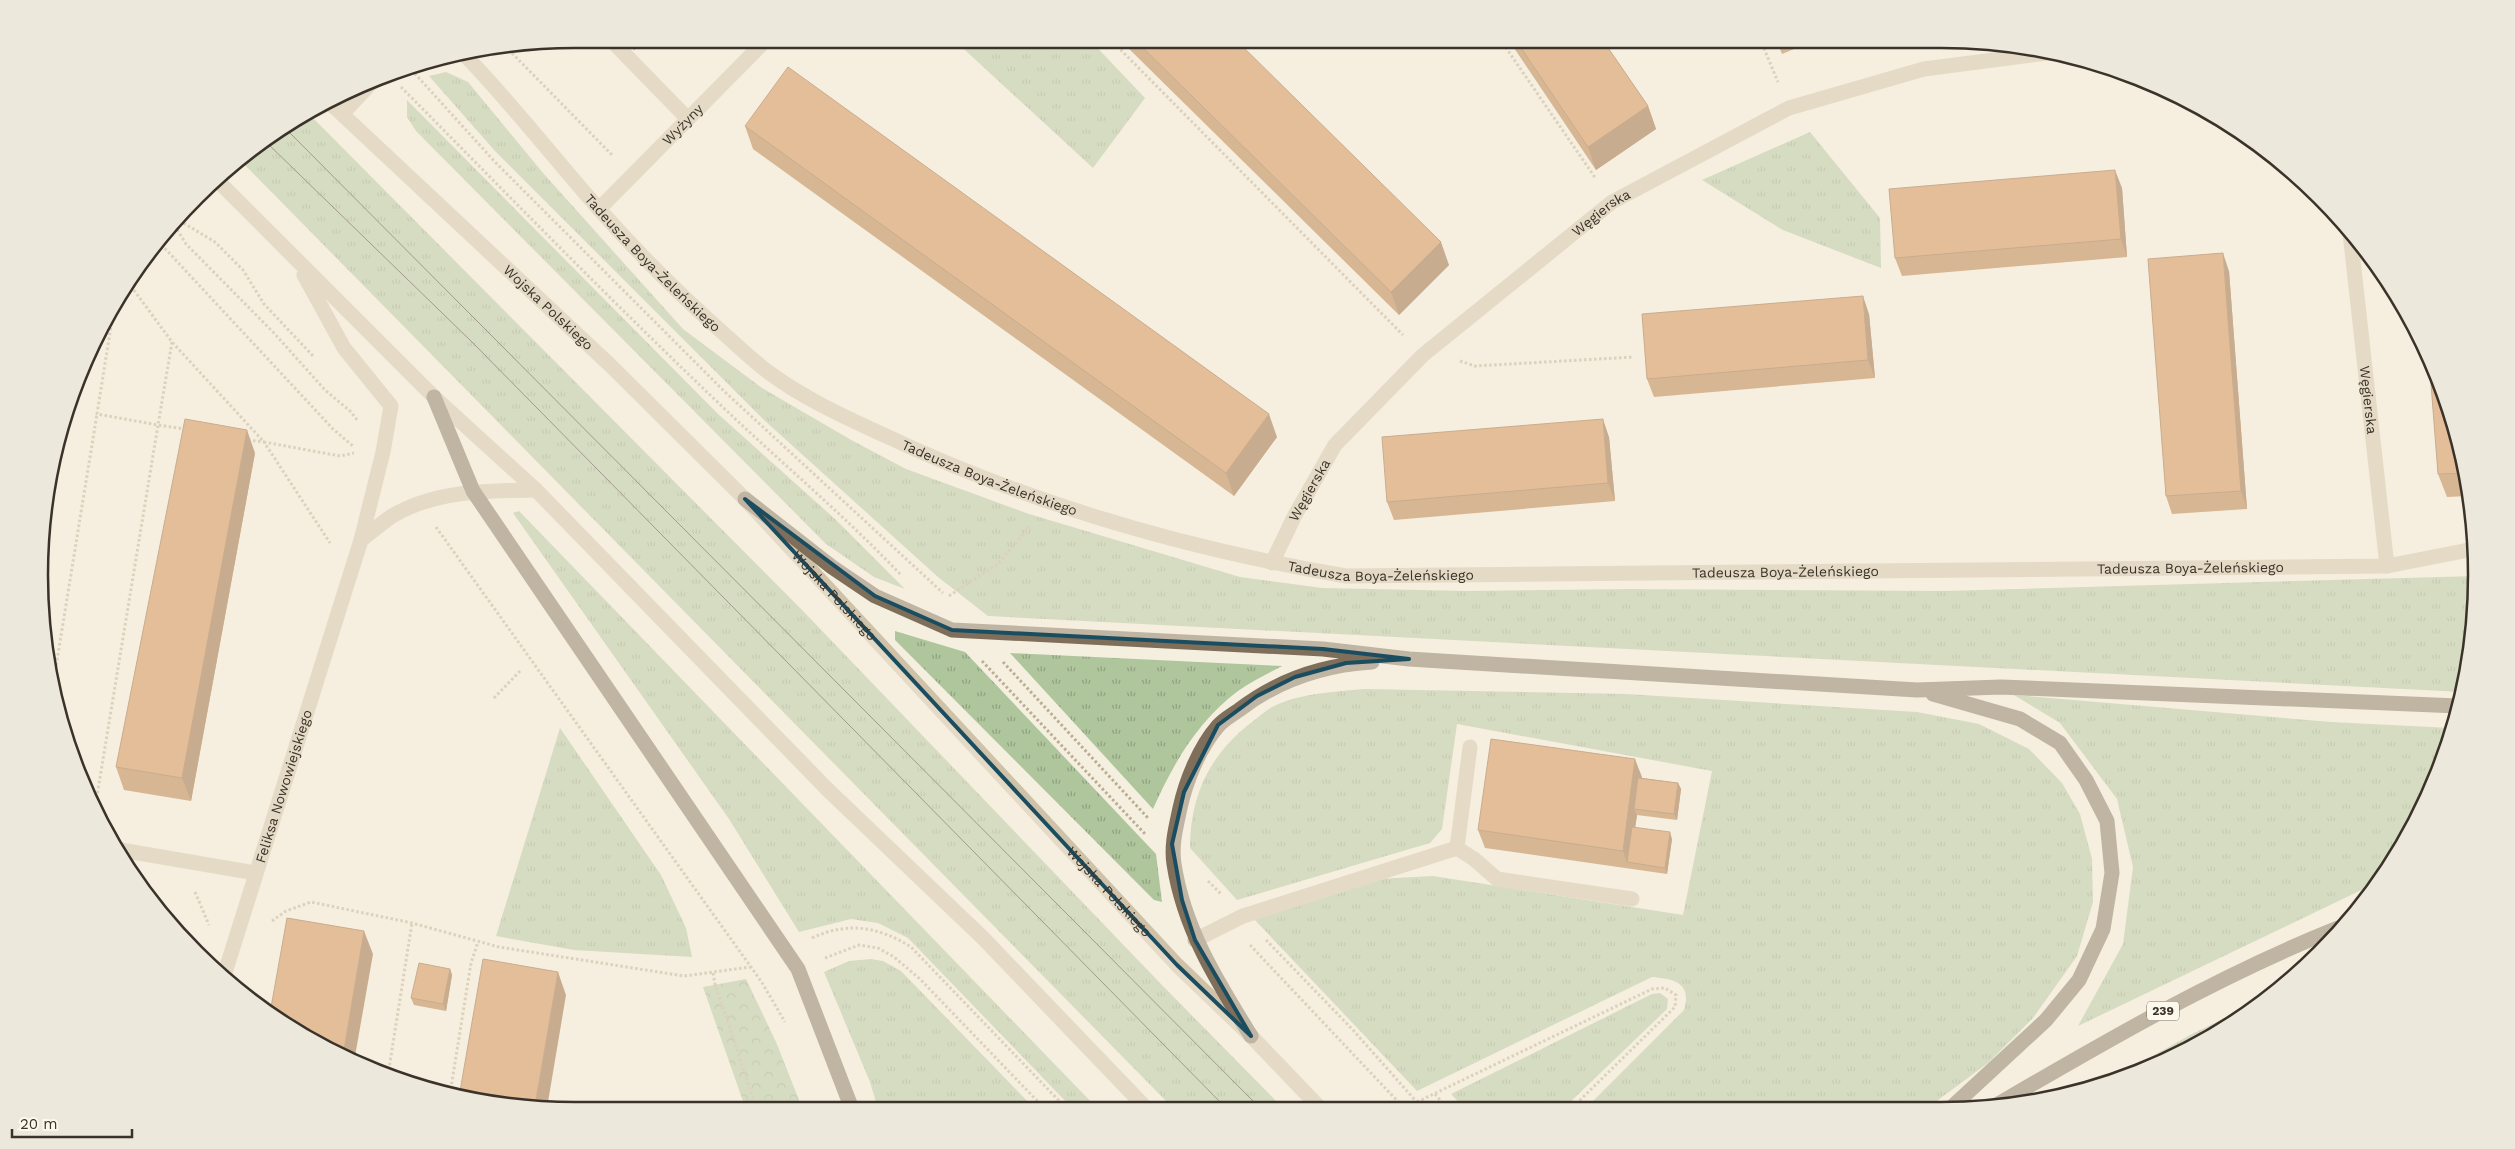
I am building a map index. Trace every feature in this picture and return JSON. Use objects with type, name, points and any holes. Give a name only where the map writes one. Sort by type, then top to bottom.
[{"type":"main road","points":[[434,397],[473,491],[798,969],[849,1102]]},
{"type":"main road","points":[[745,499],[832,567],[875,596],[952,630],[1323,649],[1409,659],[1917,690],[2001,687],[2451,706]]},
{"type":"main road","points":[[1251,1036],[1195,940],[1174,864],[1172,844],[1184,792],[1198,758],[1218,726],[1257,696],[1295,677],[1346,664],[1409,659]]},
{"type":"main road","points":[[1917,690],[2020,719],[2060,744],[2086,780],[2107,821],[2112,873],[2103,929],[2079,980],[2046,1020],[1957,1101]]},
{"type":"main road","name":"239","points":[[2011,1097],[2123,1031],[2294,945],[2327,932]]},
{"type":"street","points":[[619,48],[688,119]]},
{"type":"street","name":"Wyżyny","points":[[599,209],[757,48]]},
{"type":"street","name":"Węgierska","points":[[1272,563],[1295,515],[1335,445],[1423,356],[1612,202],[1789,108],[1924,69],[2028,55]]},
{"type":"street","name":"Tadeusza Boya-Żeleńskiego","points":[[467,59],[599,209],[700,313],[770,374],[828,408],[970,474],[1050,502],[1138,529],[1272,563],[1346,576],[2387,566],[2467,550]]},
{"type":"street","points":[[342,114],[362,93]]},
{"type":"street","name":"Wojska Polskiego","points":[[333,106],[611,366],[745,499],[1170,958],[1251,1036],[1314,1102]]},
{"type":"street","points":[[221,184],[434,397],[536,490],[828,790],[983,938],[1140,1102]]},
{"type":"street","name":"Węgierska","points":[[2351,244],[2387,566]]},
{"type":"street","name":"Feliksa Nowowiejskiego","points":[[226,970],[361,540],[383,452],[391,406],[344,348],[296,260]]},
{"type":"street","points":[[361,540],[392,516],[420,503],[473,491],[536,490]]},
{"type":"street","points":[[1457,848],[1470,747]]},
{"type":"street","points":[[1457,848],[1474,859],[1497,879],[1632,899]]},
{"type":"street","points":[[1195,940],[1243,916],[1457,848]]},
{"type":"street","points":[[126,851],[256,872]]},
{"type":"path","points":[[1119,48],[1423,356]]},
{"type":"path","points":[[1506,48],[1612,202]]},
{"type":"path","points":[[1764,48],[1789,108]]},
{"type":"path","points":[[510,52],[632,176]]},
{"type":"path","points":[[400,85],[568,258],[729,413],[838,511],[905,580]]},
{"type":"path","points":[[182,222],[215,242],[243,270],[264,304],[316,359]]},
{"type":"path","points":[[177,229],[186,244],[274,333],[325,390],[350,411],[383,452]]},
{"type":"path","points":[[163,245],[333,429],[360,452],[340,456],[245,439]]},
{"type":"path","points":[[132,288],[172,342],[264,442],[336,551]]},
{"type":"path","points":[[56,666],[111,323]]},
{"type":"path","points":[[97,796],[172,342]]},
{"type":"path","points":[[1455,360],[1475,366],[1634,357]]},
{"type":"path","points":[[347,402],[350,411]]},
{"type":"path","points":[[97,414],[187,430]]},
{"type":"path","points":[[948,597],[999,564],[1050,502]]},
{"type":"path","points":[[420,503],[498,617],[761,982]]},
{"type":"path","points":[[952,630],[1174,864]]},
{"type":"path","points":[[494,698],[521,670]]},
{"type":"path","points":[[194,892],[210,924],[207,932]]},
{"type":"path","points":[[268,924],[286,911],[311,902],[412,923],[499,947],[684,976],[750,967]]},
{"type":"path","points":[[389,1068],[412,923]]},
{"type":"path","points":[[1229,924],[1398,1102]]},
{"type":"path","points":[[761,982],[786,952],[814,936],[838,929],[873,928],[891,934],[911,947],[1060,1102]]},
{"type":"path","points":[[451,1087],[472,963],[478,942]]},
{"type":"path","points":[[761,982],[859,945],[878,948],[894,957],[920,979],[1038,1102]]},
{"type":"path","points":[[713,973],[754,1102]]},
{"type":"path","points":[[1417,1102],[1652,989],[1665,988],[1676,995],[1675,1006],[1578,1102]]},
{"type":"path","points":[[1435,1094],[1441,1102]]},
{"type":"highlighted area","points":[[745,499],[875,596],[952,630],[1323,649],[1409,659],[1346,663],[1295,677],[1257,696],[1218,725],[1184,792],[1172,844],[1182,900],[1195,940],[1251,1036],[1177,965]]},
{"type":"green space","points":[[963,48],[1098,48],[1145,98],[1093,168]]},
{"type":"green space","points":[[446,72],[468,82],[543,173],[683,329],[762,388],[853,441],[906,469],[1029,514],[1240,577],[1322,588],[1469,591],[1632,589],[1944,591],[2468,576],[2463,643],[2454,692],[988,616],[938,577],[764,420],[495,151],[429,76]]},
{"type":"green space","points":[[407,100],[718,414],[835,519],[905,589],[874,577],[826,544],[416,131],[407,117]]},
{"type":"green space","points":[[312,117],[804,612],[1159,982],[1277,1102],[1167,1102],[244,164],[282,136]]},
{"type":"green space","points":[[1810,132],[1880,218],[1881,268],[1783,230],[1702,180]]},
{"type":"green space","points":[[519,511],[1091,1102],[1066,1102],[908,938],[878,923],[851,919],[799,932],[729,819],[513,513]]},
{"type":"green space","points":[[895,631],[965,652],[1156,854],[1162,902],[1154,900],[895,640]]},
{"type":"green space","points":[[1010,653],[1282,666],[1238,691],[1210,716],[1178,760],[1153,809]]},
{"type":"green space","points":[[1364,689],[1626,694],[1917,712],[1979,724],[2029,749],[2062,783],[2080,814],[2092,859],[2093,902],[2077,956],[2033,1018],[1988,1063],[1935,1102],[1592,1102],[1684,1010],[1686,994],[1680,984],[1668,979],[1652,977],[1417,1091],[1253,918],[1376,879],[1433,876],[1683,915],[1712,771],[1457,724],[1442,829],[1430,843],[1237,900],[1190,848],[1194,810],[1205,777],[1214,762],[1237,734],[1274,706],[1295,698],[1329,692]]},
{"type":"green space","points":[[2014,695],[2331,722],[2445,728],[2413,808],[2397,838],[2363,889],[2078,1026],[2123,944],[2133,867],[2117,799],[2060,723]]},
{"type":"green space","points":[[560,728],[661,875],[686,928],[692,957],[574,950],[496,936]]},
{"type":"green space","points":[[871,959],[883,961],[901,971],[1028,1102],[876,1102],[870,1082],[824,972],[849,961]]},
{"type":"green space","points":[[746,979],[776,1042],[800,1102],[743,1102],[703,987]]},
{"type":"green space","points":[[1660,993],[1668,999],[1667,1009],[1570,1102],[1458,1102],[1451,1094],[1652,994]]},
{"type":"green space","points":[[2225,1018],[2174,1047],[2149,1058]]},
{"type":"building","points":[[1143,48],[1244,48],[1441,242],[1391,292]]},
{"type":"building","points":[[1521,48],[1608,48],[1648,106],[1588,147]]},
{"type":"building","points":[[788,67],[1269,414],[1226,473],[745,126]]},
{"type":"building","points":[[2115,170],[2121,239],[1895,258],[1889,189]]},
{"type":"building","points":[[2223,253],[2241,491],[2166,496],[2148,259]]},
{"type":"building","points":[[1863,296],[1868,360],[1647,379],[1642,314]]},
{"type":"building","points":[[2431,383],[2450,438],[2457,473],[2438,474]]},
{"type":"building","points":[[185,419],[247,430],[182,778],[116,767]]},
{"type":"building","points":[[1603,419],[1608,483],[1387,502],[1382,437]]},
{"type":"building","points":[[1491,739],[1635,759],[1623,851],[1478,830]]},
{"type":"building","points":[[1638,778],[1678,783],[1674,814],[1634,809]]},
{"type":"building","points":[[1632,827],[1670,832],[1665,868],[1627,862]]},
{"type":"building","points":[[287,918],[364,931],[344,1048],[311,1031],[271,1005]]},
{"type":"building","points":[[483,959],[558,972],[536,1100],[506,1097],[460,1089]]},
{"type":"building","points":[[419,963],[450,969],[443,1004],[411,998]]},
{"type":"tram line","points":[[289,132],[1254,1102]]},
{"type":"tram line","points":[[269,145],[473,343],[1220,1102]]}]
